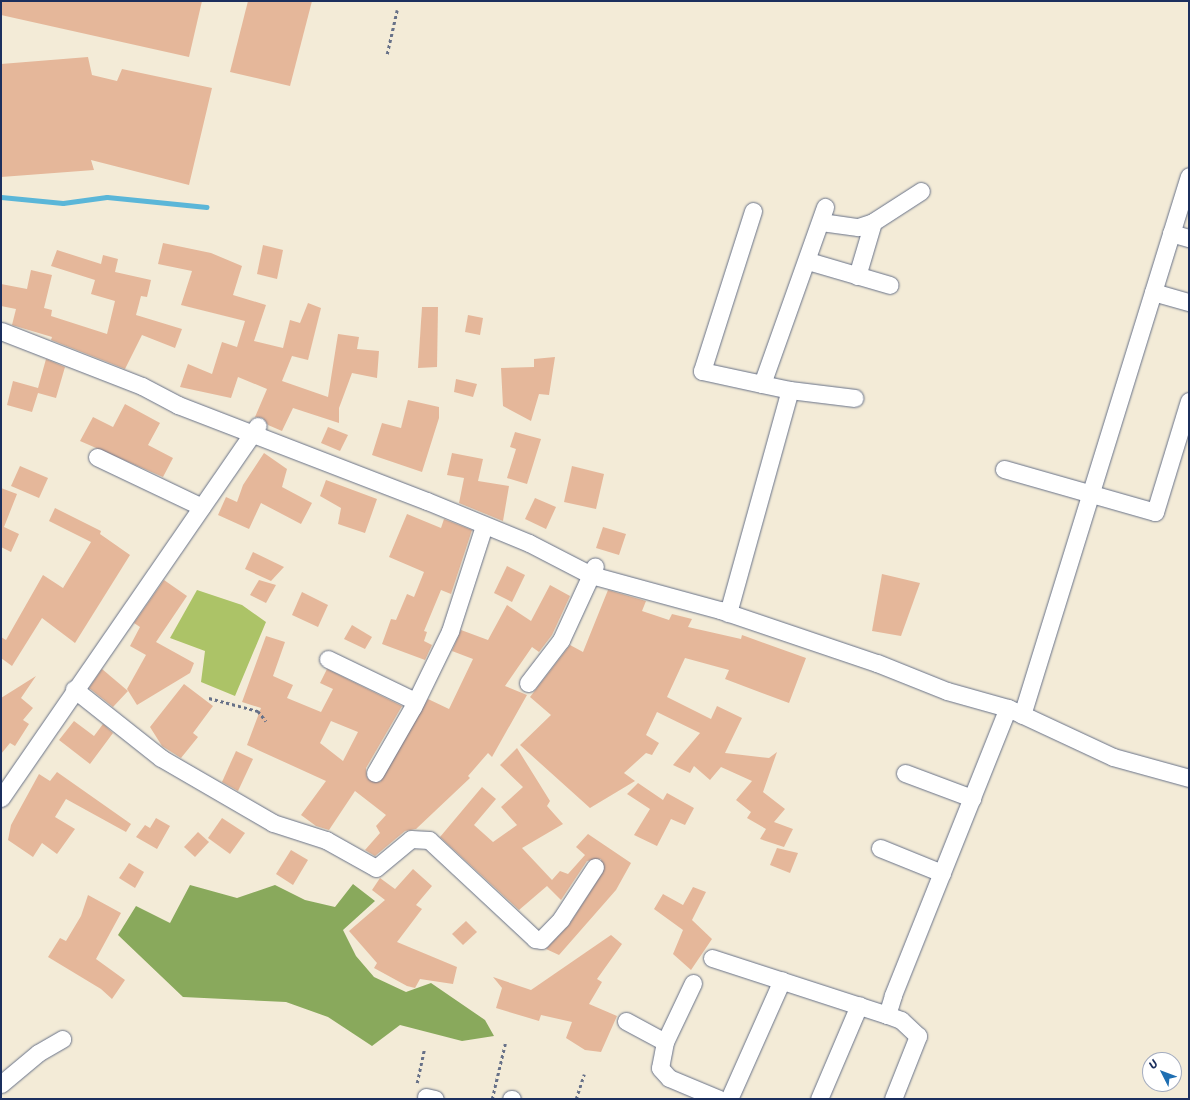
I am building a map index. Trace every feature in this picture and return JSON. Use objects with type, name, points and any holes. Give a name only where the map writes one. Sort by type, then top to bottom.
[{"type":"street","points":[[887,1014],[972,798],[1015,712],[1091,494],[1189,176]]},
{"type":"street","points":[[762,384],[808,261],[823,215],[858,227],[872,222],[921,191]]},
{"type":"street","points":[[753,211],[702,371],[790,390],[855,398]]},
{"type":"street","points":[[857,276],[872,222]]},
{"type":"street","points":[[1172,233],[1189,238]]},
{"type":"street","points":[[808,261],[890,286]]},
{"type":"street","points":[[1153,292],[1189,302]]},
{"type":"street","points":[[1,331],[136,383],[178,405],[256,429],[484,526],[593,570],[877,663],[947,691],[1015,712],[1113,757],[1189,778]]},
{"type":"street","points":[[728,613],[790,390]]},
{"type":"street","points":[[1004,469],[1154,512],[1185,426],[1189,401]]},
{"type":"street","points":[[1,798],[74,689],[256,429]]},
{"type":"street","points":[[97,457],[202,507]]},
{"type":"street","points":[[375,773],[415,701],[450,631],[484,526]]},
{"type":"street","points":[[528,683],[561,640],[593,570]]},
{"type":"street","points":[[328,659],[415,701]]},
{"type":"street","points":[[74,689],[161,758],[273,823],[326,840],[376,868],[411,839],[429,840],[535,939],[541,940],[561,919],[595,867]]},
{"type":"street","points":[[905,773],[972,798]]},
{"type":"street","points":[[880,848],[942,873]]},
{"type":"street","points":[[712,958],[887,1014],[901,1020],[918,1036],[893,1099]]},
{"type":"street","points":[[729,1099],[782,980]]},
{"type":"street","points":[[693,983],[665,1042],[659,1061],[663,1072],[719,1099]]},
{"type":"street","points":[[819,1099],[859,1005]]},
{"type":"street","points":[[626,1021],[665,1042]]},
{"type":"street","points":[[1,1084],[38,1053],[62,1039]]},
{"type":"path","points":[[387,54],[397,10]]},
{"type":"path","points":[[209,698],[258,711],[266,721]]},
{"type":"path","points":[[492,1099],[505,1044]]},
{"type":"path","points":[[424,1048],[425,1096]]},
{"type":"path","points":[[576,1099],[584,1074]]},
{"type":"green space","points":[[197,590],[242,605],[266,622],[235,696],[201,682],[205,651],[170,638]]},
{"type":"green space","points":[[353,884],[375,901],[343,930],[356,956],[374,977],[406,992],[431,983],[485,1020],[494,1036],[462,1041],[400,1025],[372,1046],[328,1017],[286,1002],[183,997],[118,935],[136,906],[170,923],[190,885],[237,898],[275,885],[305,900],[335,907]]},
{"type":"building","points":[[1,1],[202,1],[189,57],[1,15]]},
{"type":"building","points":[[248,1],[312,1],[290,86],[230,72]]},
{"type":"building","points":[[88,57],[92,75],[117,81],[122,69],[212,88],[189,185],[91,160],[94,170],[1,177],[1,64]]},
{"type":"building","points":[[163,243],[211,253],[242,266],[233,295],[266,305],[254,341],[283,348],[290,320],[300,323],[308,303],[321,308],[308,360],[292,356],[282,381],[328,397],[338,334],[359,337],[357,349],[379,351],[377,378],[352,373],[339,408],[339,423],[293,408],[282,431],[268,425],[263,418],[255,417],[267,389],[238,377],[231,398],[180,387],[188,364],[212,374],[222,342],[237,347],[245,321],[181,305],[192,271],[158,264]]},
{"type":"building","points":[[263,245],[283,250],[277,279],[257,274]]},
{"type":"building","points":[[57,250],[101,264],[103,255],[118,259],[115,272],[151,280],[147,297],[141,296],[136,315],[182,329],[175,348],[142,335],[125,369],[51,340],[52,337],[12,325],[16,309],[1,306],[1,284],[27,289],[31,270],[52,275],[44,308],[52,310],[51,316],[107,334],[115,301],[91,294],[95,280],[51,266]]},
{"type":"building","points":[[422,307],[438,307],[437,367],[418,368]]},
{"type":"building","points":[[468,315],[483,318],[480,335],[465,332]]},
{"type":"building","points":[[555,357],[549,395],[539,394],[531,421],[503,406],[501,368],[534,367],[534,359]]},
{"type":"building","points":[[46,359],[65,367],[56,398],[38,393],[32,412],[7,405],[13,381],[38,388]]},
{"type":"building","points":[[456,379],[477,384],[473,397],[454,392]]},
{"type":"building","points":[[408,400],[439,407],[439,418],[422,472],[372,455],[382,423],[401,428]]},
{"type":"building","points":[[125,404],[160,423],[148,445],[173,458],[163,477],[80,441],[93,417],[113,427]]},
{"type":"building","points":[[328,427],[348,435],[340,451],[321,443]]},
{"type":"building","points":[[515,432],[541,439],[527,484],[507,478],[516,449],[510,447]]},
{"type":"building","points":[[264,453],[287,469],[282,487],[312,503],[301,524],[261,503],[249,529],[218,515],[226,497],[237,502],[243,485]]},
{"type":"building","points":[[452,453],[483,459],[478,481],[509,486],[503,521],[459,503],[464,478],[447,475]]},
{"type":"building","points":[[20,466],[48,478],[39,498],[11,486]]},
{"type":"building","points":[[572,466],[604,474],[596,509],[564,502]]},
{"type":"building","points":[[326,480],[377,499],[365,533],[338,524],[341,508],[320,496]]},
{"type":"building","points":[[1,488],[17,494],[4,527],[19,534],[11,552],[1,547]]},
{"type":"building","points":[[535,498],[556,507],[546,529],[525,519]]},
{"type":"building","points":[[55,508],[101,531],[100,534],[130,555],[75,643],[42,618],[12,666],[1,658],[1,637],[6,640],[43,575],[63,588],[91,542],[49,521]]},
{"type":"building","points":[[407,514],[441,528],[444,519],[472,530],[451,594],[441,590],[424,631],[427,632],[424,641],[432,645],[425,660],[382,644],[391,619],[396,620],[407,594],[414,597],[424,572],[389,557]]},
{"type":"building","points":[[603,527],[626,534],[619,555],[596,548]]},
{"type":"building","points":[[253,552],[284,567],[271,581],[245,569]]},
{"type":"building","points":[[507,566],[525,575],[512,602],[494,593]]},
{"type":"building","points":[[882,574],[920,583],[901,636],[872,631]]},
{"type":"building","points":[[164,580],[187,596],[156,642],[194,663],[190,673],[137,705],[127,689],[146,655],[130,646],[140,627],[134,623]]},
{"type":"building","points":[[259,580],[276,585],[266,603],[250,595]]},
{"type":"building","points":[[550,585],[570,596],[552,635],[539,652],[532,647],[505,686],[527,695],[492,757],[488,753],[468,776],[470,778],[416,829],[405,831],[375,856],[365,850],[380,833],[376,826],[386,815],[355,791],[329,830],[316,826],[301,815],[326,781],[247,745],[261,708],[242,702],[266,636],[285,642],[273,676],[293,685],[287,698],[321,712],[333,689],[320,683],[327,669],[402,706],[366,768],[367,778],[380,782],[428,699],[449,709],[473,659],[452,651],[461,630],[488,640],[507,605],[531,621]],"holes":[[[331,721],[358,732],[343,761],[320,743]]]},
{"type":"building","points":[[608,590],[646,601],[642,611],[669,620],[672,614],[692,619],[688,627],[741,639],[742,635],[806,658],[789,703],[725,679],[729,670],[685,658],[667,697],[711,719],[717,706],[742,718],[725,753],[769,758],[777,752],[763,792],[785,809],[774,822],[793,829],[784,847],[760,839],[766,829],[747,818],[751,812],[736,800],[752,781],[721,767],[710,780],[694,766],[690,773],[673,765],[700,733],[657,712],[646,735],[659,743],[652,755],[646,753],[624,773],[635,781],[590,808],[520,745],[551,715],[530,697],[570,645],[583,652]]},
{"type":"building","points":[[302,592],[328,605],[318,627],[292,615]]},
{"type":"building","points":[[352,625],[372,637],[365,649],[344,639]]},
{"type":"building","points":[[102,669],[128,691],[113,707],[89,688]]},
{"type":"building","points":[[36,676],[21,698],[33,708],[23,720],[29,724],[15,746],[10,743],[1,754],[1,698]]},
{"type":"building","points":[[184,684],[213,706],[193,733],[198,737],[181,758],[162,746],[150,727]]},
{"type":"building","points":[[74,721],[94,736],[103,724],[113,733],[90,764],[59,740]]},
{"type":"building","points":[[517,748],[550,801],[547,806],[563,824],[522,848],[552,880],[560,871],[568,874],[585,855],[576,847],[588,834],[631,863],[616,890],[559,955],[546,949],[569,925],[603,872],[601,859],[587,861],[561,900],[547,886],[519,910],[440,837],[482,787],[496,799],[474,825],[493,842],[517,825],[501,807],[523,787],[500,765]]},
{"type":"building","points":[[236,751],[253,759],[238,791],[222,782]]},
{"type":"building","points":[[57,772],[131,824],[126,832],[66,799],[55,817],[75,829],[57,854],[42,843],[33,857],[8,840],[11,825],[39,774],[50,781]]},
{"type":"building","points":[[638,783],[663,800],[667,793],[694,808],[685,825],[671,819],[657,846],[634,835],[650,809],[627,794]]},
{"type":"building","points":[[156,818],[170,826],[157,849],[136,837],[145,825],[150,828]]},
{"type":"building","points":[[222,818],[245,833],[230,854],[208,838]]},
{"type":"building","points":[[198,832],[209,842],[195,857],[184,847]]},
{"type":"building","points":[[777,848],[798,853],[790,873],[770,865]]},
{"type":"building","points":[[291,850],[308,860],[293,885],[276,874]]},
{"type":"building","points":[[129,863],[144,872],[135,888],[119,878]]},
{"type":"building","points":[[413,869],[432,886],[416,905],[422,909],[397,942],[457,967],[453,984],[420,979],[415,988],[407,986],[374,968],[377,963],[349,931],[385,900],[372,890],[380,878],[395,889]]},
{"type":"building","points":[[693,887],[706,892],[692,920],[712,939],[691,970],[673,954],[683,930],[654,909],[663,894],[683,905]]},
{"type":"building","points":[[88,895],[121,913],[96,959],[125,980],[112,999],[101,989],[48,957],[60,938],[66,941],[81,916]]},
{"type":"building","points":[[466,921],[477,932],[463,945],[452,934]]},
{"type":"building","points":[[611,935],[622,944],[597,979],[602,982],[589,1004],[617,1016],[601,1052],[585,1050],[566,1038],[572,1022],[541,1015],[539,1021],[496,1008],[502,988],[493,977],[531,990]]},
{"type":"waterway","points":[[1,197],[63,203],[107,197],[206,207]]}]
